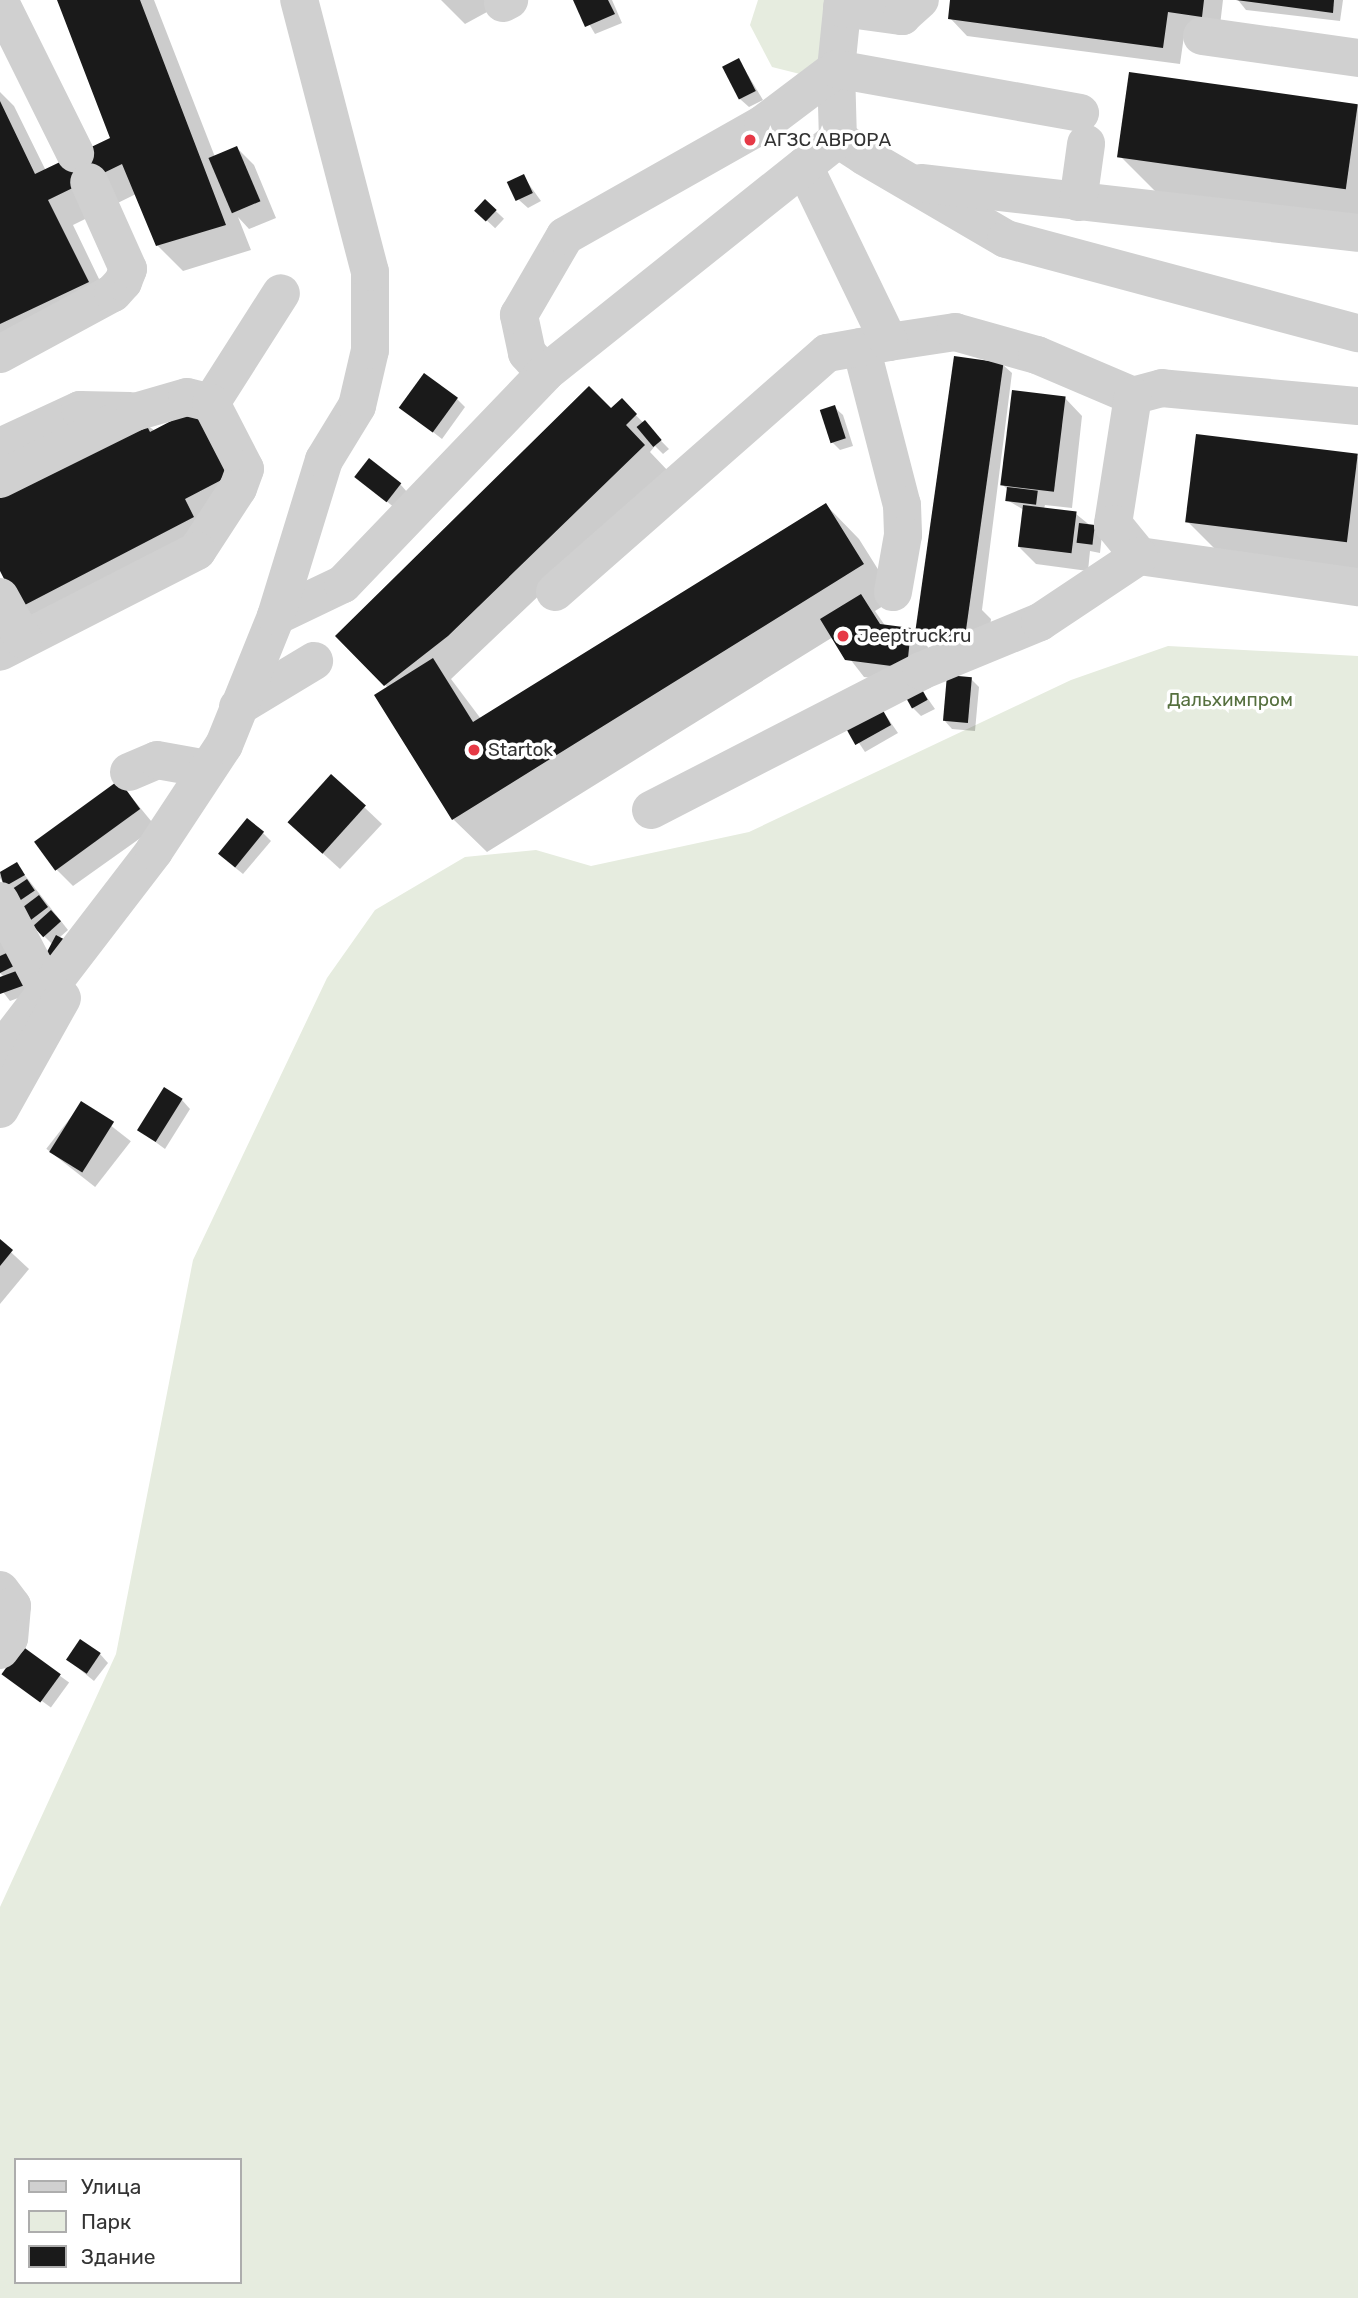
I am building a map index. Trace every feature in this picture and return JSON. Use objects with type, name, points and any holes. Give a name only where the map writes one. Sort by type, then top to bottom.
[{"type":"lane","points":[[0,1052],[154,851],[223,745],[276,616],[324,460],[357,406],[370,350],[370,272],[299,0]]},
{"type":"lane","points":[[838,139],[836,69],[842,4],[902,16],[920,0]]},
{"type":"lane","points":[[0,2],[82,167],[128,270],[124,282],[113,293],[0,354]]},
{"type":"lane","points":[[1202,36],[1358,58]]},
{"type":"lane","points":[[545,373],[527,353],[519,315],[565,236],[763,124],[836,69]]},
{"type":"lane","points":[[836,69],[1083,129],[1078,202]]},
{"type":"lane","points":[[276,616],[343,584],[545,373],[838,139]]},
{"type":"lane","points":[[838,139],[905,182],[1006,239],[1358,333]]},
{"type":"lane","points":[[804,166],[875,345],[902,505],[903,535],[893,592]]},
{"type":"lane","points":[[905,182],[1358,233]]},
{"type":"lane","points":[[211,403],[281,293]]},
{"type":"lane","points":[[555,592],[827,353],[955,332],[1037,355],[1133,396],[1163,388],[1358,406]]},
{"type":"lane","points":[[1133,396],[1113,524],[1139,556]]},
{"type":"lane","points":[[0,479],[135,412],[187,397],[211,403],[245,469],[197,551],[11,645],[0,597]]},
{"type":"lane","points":[[0,447],[80,410],[106,407],[135,412]]},
{"type":"lane","points":[[651,810],[921,671],[1040,622],[1139,556],[1358,587]]},
{"type":"lane","points":[[238,708],[314,660]]},
{"type":"lane","points":[[129,772],[158,760],[207,769]]},
{"type":"lane","points":[[0,901],[46,989]]},
{"type":"lane","points":[[0,1109],[47,1028],[85,938]]},
{"type":"lane","points":[[0,1590],[12,1606],[9,1638],[0,1650]]},
{"type":"green space","points":[[758,0],[831,0],[824,60],[800,74],[772,67],[750,25]]},
{"type":"green space","name":"Дальхимпром","points":[[1168,646],[1358,656],[1358,2298],[0,2298],[0,1907],[116,1654],[193,1260],[327,978],[375,910],[465,857],[536,850],[591,866],[749,832],[1071,680]]},
{"type":"building","points":[[57,0],[140,0],[226,225],[156,246],[122,164],[48,200],[89,282],[0,324],[0,101],[35,174],[110,138]]},
{"type":"building","points":[[573,0],[608,0],[615,14],[585,27]]},
{"type":"building","points":[[950,0],[1204,0],[1202,17],[1168,12],[1163,48],[948,19]]},
{"type":"building","points":[[1236,0],[1334,0],[1333,13]]},
{"type":"building","points":[[739,58],[756,91],[739,100],[722,67]]},
{"type":"building","points":[[1129,72],[1358,104],[1346,189],[1117,157]]},
{"type":"building","points":[[237,146],[260,201],[232,213],[208,158]]},
{"type":"building","points":[[524,174],[533,193],[516,201],[507,182]]},
{"type":"building","points":[[485,199],[497,210],[486,222],[474,211]]},
{"type":"building","points":[[954,356],[1004,363],[965,639],[915,632]]},
{"type":"building","points":[[424,373],[458,398],[433,432],[399,408]]},
{"type":"building","points":[[589,386],[611,408],[622,398],[637,414],[626,425],[645,445],[448,636],[384,686],[335,636]]},
{"type":"building","points":[[1012,390],[1066,397],[1054,492],[1000,485]]},
{"type":"building","points":[[835,405],[846,438],[831,443],[820,410]]},
{"type":"building","points":[[196,408],[231,475],[185,499],[194,517],[19,608],[0,571],[0,497],[145,422],[150,432]]},
{"type":"building","points":[[645,420],[662,440],[653,447],[637,427]]},
{"type":"building","points":[[1196,434],[1358,454],[1347,542],[1185,522]]},
{"type":"building","points":[[369,458],[401,483],[387,502],[354,477]]},
{"type":"building","points":[[1007,487],[1038,491],[1036,505],[1005,501]]},
{"type":"building","points":[[826,503],[864,564],[452,820],[374,695],[433,658],[473,722]]},
{"type":"building","points":[[1023,505],[1077,512],[1071,553],[1018,547]]},
{"type":"building","points":[[1079,523],[1095,525],[1092,545],[1077,543]]},
{"type":"building","points":[[861,594],[880,624],[911,628],[907,668],[845,660],[820,619]]},
{"type":"building","points":[[947,675],[972,677],[968,723],[943,721]]},
{"type":"building","points":[[919,684],[928,700],[912,708],[903,693]]},
{"type":"building","points":[[880,705],[891,725],[855,745],[844,725]]},
{"type":"building","points":[[331,774],[366,805],[322,854],[288,822]]},
{"type":"building","points":[[119,780],[140,809],[55,871],[34,842]]},
{"type":"building","points":[[247,818],[264,832],[235,868],[218,854]]},
{"type":"building","points":[[17,862],[25,875],[4,887],[0,872]]},
{"type":"building","points":[[27,879],[35,891],[14,905],[6,893]]},
{"type":"building","points":[[39,895],[48,907],[27,923],[18,911]]},
{"type":"building","points":[[51,910],[61,921],[43,937],[33,926]]},
{"type":"building","points":[[56,935],[69,942],[59,961],[46,954]]},
{"type":"building","points":[[11,951],[18,964],[0,973],[0,956]]},
{"type":"building","points":[[19,970],[25,985],[0,994],[0,977]]},
{"type":"building","points":[[164,1087],[183,1099],[156,1142],[137,1130]]},
{"type":"building","points":[[81,1101],[114,1122],[82,1173],[49,1152]]},
{"type":"building","points":[[0,1239],[13,1250],[0,1266]]},
{"type":"building","points":[[80,1639],[101,1653],[87,1674],[66,1660]]},
{"type":"building","points":[[22,1646],[61,1674],[40,1703],[1,1674]]},
{"type":"place","name":"АГЗС АВРОРА","points":[[750,140]]},
{"type":"place","name":"Jeeptruck.ru","points":[[843,636]]},
{"type":"place","name":"Startok","points":[[474,750]]}]
